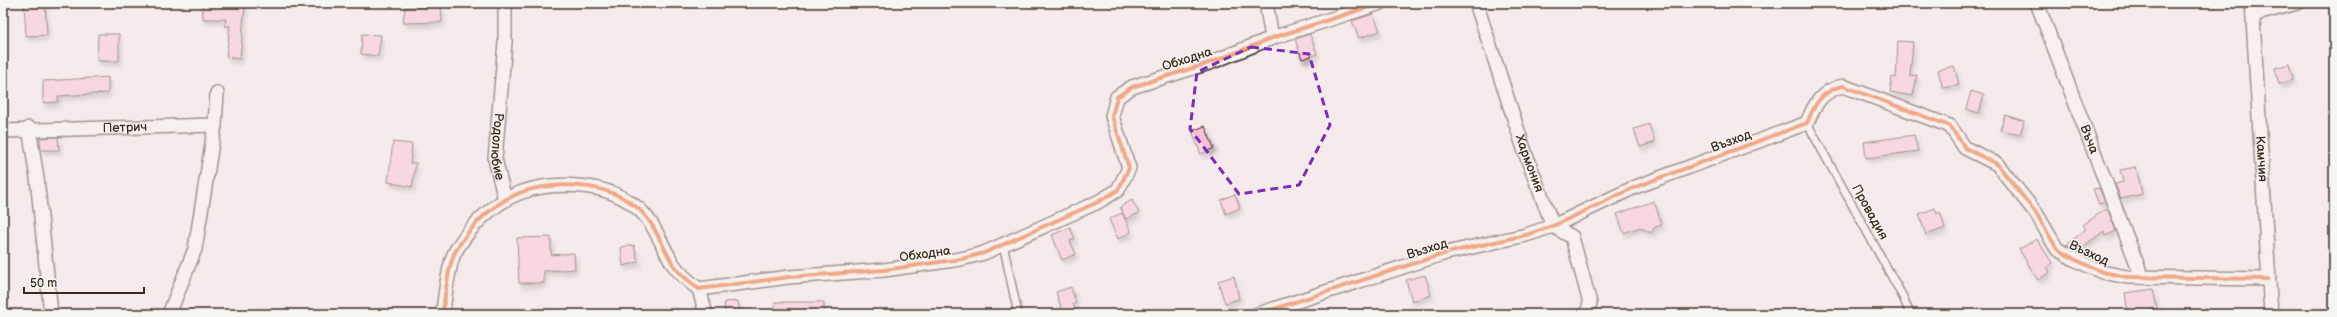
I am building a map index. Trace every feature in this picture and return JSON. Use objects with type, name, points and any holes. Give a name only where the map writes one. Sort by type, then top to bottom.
[{"type":"street","name":"Родолюбие","points":[[505,3],[505,42],[495,159],[505,200]]},
{"type":"street","points":[[1266,3],[1272,38]]},
{"type":"street","name":"Обходна","points":[[699,290],[789,277],[884,270],[961,259],[984,253],[1098,202],[1118,190],[1129,168],[1112,116],[1117,97],[1132,87],[1212,62],[1272,38],[1381,3]]},
{"type":"street","name":"Хармония","points":[[1476,3],[1526,155],[1553,226]]},
{"type":"street","name":"Въча","points":[[2037,3],[2142,277]]},
{"type":"street","points":[[2252,9],[2297,3]]},
{"type":"street","name":"Камчия","points":[[2252,9],[2271,314]]},
{"type":"street","name":"Възход","points":[[1258,314],[1446,253],[1526,236],[1553,226],[1633,188],[1807,123],[1814,107],[1826,92],[1843,86],[1950,126],[1965,148],[1997,164],[2036,213],[2057,249],[2102,272],[2127,277],[2268,279]]},
{"type":"street","points":[[169,314],[195,248],[215,125],[217,93]]},
{"type":"street","name":"Петрич","points":[[3,131],[29,128],[215,125]]},
{"type":"street","points":[[29,128],[37,178],[51,314]]},
{"type":"street","points":[[443,314],[454,254],[470,228],[505,200],[540,188],[566,185],[586,186],[617,196],[635,206],[649,220],[678,271],[699,290],[706,314]]},
{"type":"street","points":[[1553,226],[1572,237],[1590,303],[1587,314]]},
{"type":"lane","name":"Провадия","points":[[1807,123],[1903,297],[1910,314]]},
{"type":"lane","points":[[1003,244],[1018,314]]},
{"type":"highlighted area","points":[[1251,47],[1309,54],[1330,125],[1299,185],[1239,194],[1190,129],[1197,72]]},
{"type":"building","points":[[24,3],[45,3],[47,35],[26,36]]},
{"type":"building","points":[[202,3],[245,3],[240,59],[226,57],[230,26],[225,26],[226,19],[203,19]]},
{"type":"building","points":[[405,7],[441,7],[442,22],[403,23]]},
{"type":"building","points":[[1373,14],[1380,31],[1359,38],[1352,21]]},
{"type":"building","points":[[98,34],[119,34],[119,61],[97,61]]},
{"type":"building","points":[[362,34],[381,35],[378,56],[361,54]]},
{"type":"building","points":[[1310,34],[1317,54],[1302,59],[1295,39]]},
{"type":"building","points":[[1898,41],[1913,42],[1910,76],[1917,75],[1913,96],[1890,92],[1892,77],[1896,78]]},
{"type":"building","points":[[2289,64],[2293,80],[2279,84],[2275,68]]},
{"type":"building","points":[[1954,66],[1959,85],[1943,88],[1938,70]]},
{"type":"building","points":[[108,77],[108,93],[58,96],[58,102],[43,103],[43,81]]},
{"type":"building","points":[[1971,91],[1984,95],[1979,113],[1966,109]]},
{"type":"building","points":[[2005,115],[2024,121],[2020,135],[2000,130]]},
{"type":"building","points":[[1649,124],[1655,142],[1640,147],[1634,129]]},
{"type":"building","points":[[1205,126],[1214,148],[1201,154],[1192,131]]},
{"type":"building","points":[[1914,135],[1918,151],[1866,158],[1864,142]]},
{"type":"building","points":[[58,137],[59,150],[41,150],[40,138]]},
{"type":"building","points":[[393,142],[412,144],[410,163],[416,163],[412,187],[388,182]]},
{"type":"building","points":[[2136,167],[2142,194],[2121,199],[2115,184],[2123,182],[2120,170]]},
{"type":"building","points":[[2099,188],[2105,202],[2099,204],[2093,189]]},
{"type":"building","points":[[1235,194],[1240,208],[1226,214],[1221,200]]},
{"type":"building","points":[[1132,200],[1139,213],[1126,219],[1120,207]]},
{"type":"building","points":[[1654,201],[1662,225],[1655,227],[1651,233],[1640,227],[1624,233],[1617,214]]},
{"type":"building","points":[[1935,208],[1937,214],[1940,212],[1945,228],[1926,235],[1919,214]]},
{"type":"building","points":[[2107,208],[2116,231],[2105,236],[2104,231],[2077,251],[2066,245],[2086,229],[2083,225]]},
{"type":"building","points":[[1122,213],[1131,232],[1118,239],[1109,219]]},
{"type":"building","points":[[1070,227],[1075,239],[1070,241],[1076,254],[1062,260],[1052,235]]},
{"type":"building","points":[[551,237],[551,255],[574,253],[575,269],[544,271],[544,283],[519,283],[517,238]]},
{"type":"building","points":[[2037,239],[2052,263],[2047,267],[2050,272],[2038,280],[2019,249]]},
{"type":"building","points":[[634,245],[638,262],[623,266],[621,247]]},
{"type":"building","points":[[1425,275],[1431,295],[1412,301],[1406,280]]},
{"type":"building","points":[[1234,276],[1239,299],[1225,303],[1218,281]]},
{"type":"building","points":[[1071,287],[1076,303],[1073,304],[1075,309],[1063,313],[1056,292]]},
{"type":"building","points":[[2153,289],[2157,309],[2128,314],[2125,293]]},
{"type":"building","points":[[738,301],[740,314],[725,314],[724,302]]},
{"type":"building","points":[[775,302],[824,302],[824,314],[775,314]]},
{"type":"cycle path","points":[[443,314],[447,282],[453,257],[460,244],[471,230],[483,217],[505,200],[519,193],[536,188],[553,186],[571,185],[606,191],[622,197],[635,206],[642,212],[652,225],[676,268],[685,278],[699,289],[789,277],[884,270],[961,259],[984,253],[1098,202],[1118,190],[1129,168],[1112,116],[1117,97],[1132,87],[1212,62],[1272,38],[1381,3]]},
{"type":"cycle path","points":[[1258,314],[1446,253],[1526,235],[1553,226],[1633,188],[1807,123],[1820,99],[1830,91],[1843,86],[1950,126],[1965,148],[1997,164],[2036,213],[2057,249],[2102,272],[2127,277],[2268,279]]}]
